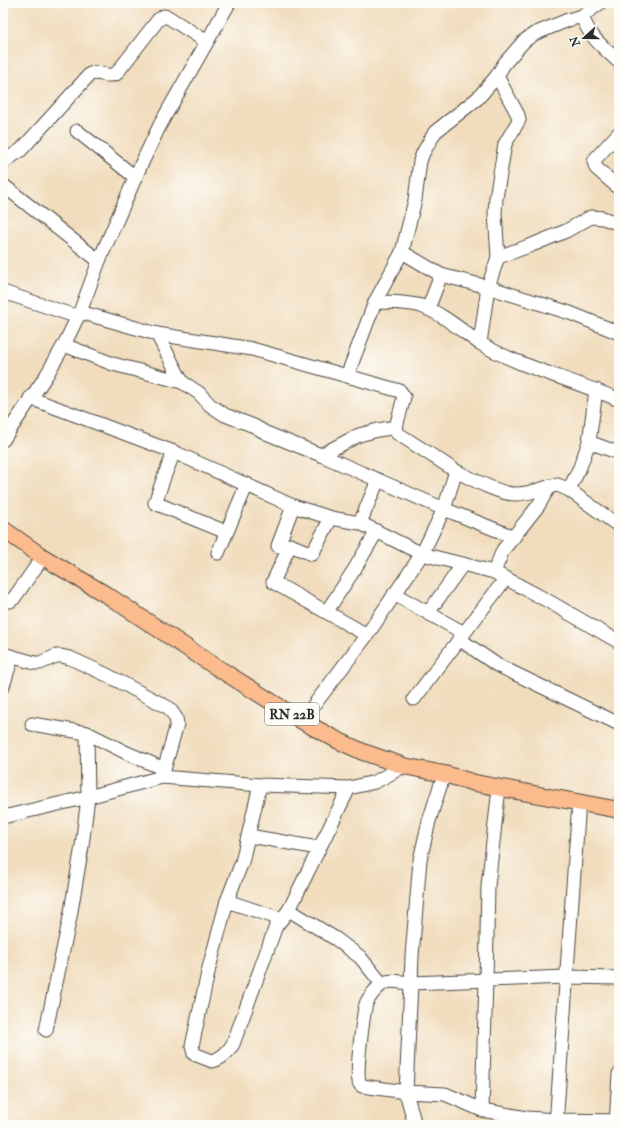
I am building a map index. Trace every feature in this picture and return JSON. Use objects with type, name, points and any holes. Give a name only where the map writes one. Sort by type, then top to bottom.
[{"type":"main road","name":"RN 22B","points":[[3,529],[43,557],[110,597],[302,721],[363,752],[404,766],[444,774],[499,788],[619,810]]},
{"type":"street","points":[[3,440],[64,345],[79,314],[99,261],[135,177],[162,123],[230,3]]},
{"type":"street","points":[[347,376],[375,302],[402,252],[414,200],[420,161],[435,132],[478,98],[524,41],[534,34],[582,16],[600,3]]},
{"type":"street","points":[[582,16],[592,36],[619,62]]},
{"type":"street","points":[[3,162],[20,150],[90,74],[97,72],[110,76],[116,74],[152,26],[161,18],[168,17],[207,42]]},
{"type":"street","points":[[480,343],[488,287],[498,257],[495,213],[505,144],[518,124],[519,118],[497,76]]},
{"type":"street","points":[[77,131],[135,177]]},
{"type":"street","points":[[619,133],[594,162],[596,168],[619,188]]},
{"type":"street","points":[[3,185],[99,261]]},
{"type":"street","points":[[498,257],[532,246],[566,231],[584,220],[602,218],[619,224]]},
{"type":"street","points":[[402,252],[441,275],[488,287],[570,313],[619,333]]},
{"type":"street","points":[[428,309],[441,275]]},
{"type":"street","points":[[3,292],[79,314],[157,334],[252,349],[402,393],[404,397],[396,427],[398,435],[456,471],[506,494],[516,494],[539,490],[558,484],[569,490],[619,526]]},
{"type":"street","points":[[375,302],[420,306],[428,309],[480,343],[516,360],[619,400]]},
{"type":"street","points":[[157,334],[182,382]]},
{"type":"street","points":[[64,345],[113,364],[182,382],[199,393],[210,405],[225,415],[254,426],[266,433],[321,455],[444,509],[514,537]]},
{"type":"street","points":[[569,490],[580,467],[589,442],[596,390]]},
{"type":"street","points":[[30,398],[174,452],[293,506],[331,518],[360,523],[422,554],[500,575],[619,642]]},
{"type":"street","points":[[321,455],[359,435],[396,427]]},
{"type":"street","points":[[589,442],[619,453]]},
{"type":"street","points":[[174,452],[156,503],[226,532]]},
{"type":"street","points":[[302,721],[367,635],[422,554],[444,509],[456,471]]},
{"type":"street","points":[[360,523],[378,480]]},
{"type":"street","points":[[218,553],[247,484]]},
{"type":"street","points":[[414,699],[461,636],[500,575],[503,550],[538,506],[550,486]]},
{"type":"street","points":[[278,546],[293,506]]},
{"type":"street","points":[[331,518],[312,554],[290,545],[273,582],[327,611],[367,635]]},
{"type":"street","points":[[327,611],[377,531]]},
{"type":"street","points":[[3,601],[10,601],[14,598],[43,557]]},
{"type":"street","points":[[428,613],[463,564]]},
{"type":"street","points":[[394,594],[428,613],[461,636],[497,665],[619,724]]},
{"type":"street","points":[[3,686],[8,655],[35,663],[40,663],[56,656],[60,656],[70,658],[108,675],[169,708],[174,713],[177,724],[163,773]]},
{"type":"street","points":[[32,724],[87,733],[163,773],[260,784],[349,788],[375,782],[404,766]]},
{"type":"street","points":[[46,1030],[70,917],[88,797],[87,733]]},
{"type":"street","points":[[3,817],[88,797],[163,773]]},
{"type":"street","points":[[415,1125],[406,1092],[412,956],[420,860],[429,821],[444,774]]},
{"type":"street","points":[[260,784],[242,862],[227,901],[192,1046],[194,1054],[212,1061],[221,1058],[234,1044],[276,926],[285,914],[349,788]]},
{"type":"street","points":[[482,1110],[488,886],[499,788]]},
{"type":"street","points":[[556,1122],[578,802]]},
{"type":"street","points":[[249,836],[318,848]]},
{"type":"street","points":[[227,901],[285,914],[329,935],[360,957],[382,984]]},
{"type":"street","points":[[619,978],[566,977],[411,983],[388,982],[382,984],[368,999],[366,1005],[358,1080],[362,1086],[406,1092],[445,1094],[482,1110],[524,1121],[617,1122],[619,1074]]},
{"type":"building","points":[[617,793],[619,794],[619,803],[615,802]]}]
